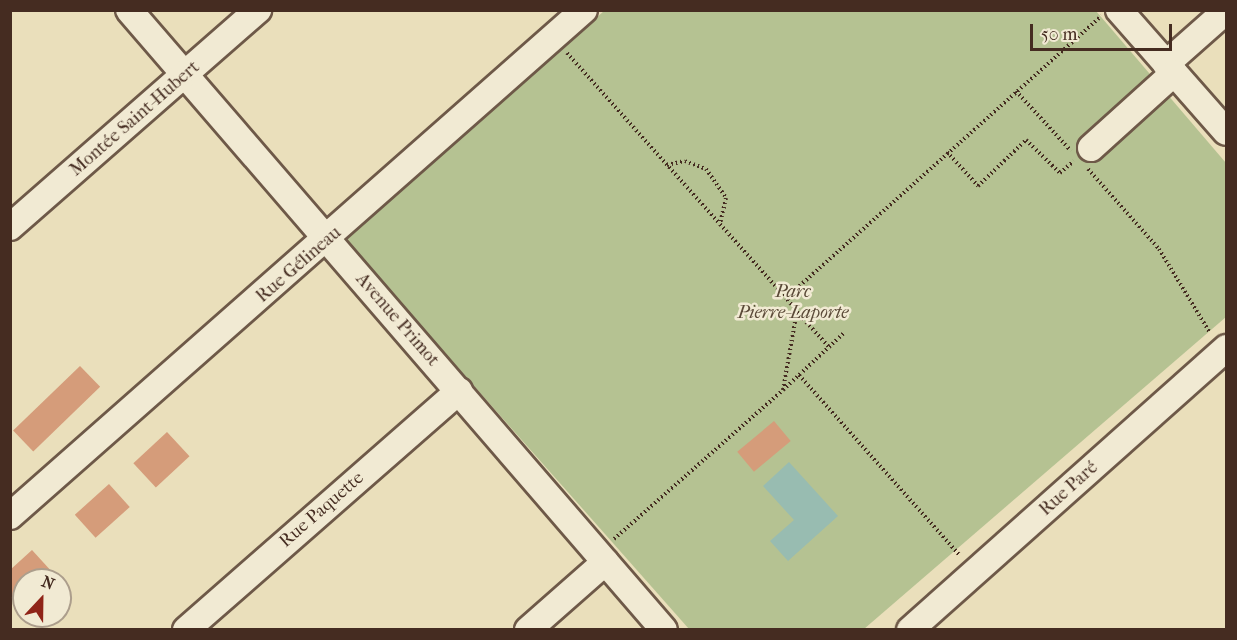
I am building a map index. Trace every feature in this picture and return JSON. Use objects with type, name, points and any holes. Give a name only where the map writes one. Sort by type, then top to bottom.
[{"type":"street","name":"Avenue Primot","points":[[129,10],[664,630]]},
{"type":"street","name":"Montée Saint-Hubert","points":[[10,227],[258,10]]},
{"type":"street","name":"Rue Gélineau","points":[[10,516],[327,241],[584,10]]},
{"type":"street","points":[[1119,10],[1227,132]]},
{"type":"street","points":[[1084,153],[1227,11]]},
{"type":"street","name":"Rue Paré","points":[[910,630],[1224,350]]},
{"type":"street","name":"Rue Paquette","points":[[186,630],[459,391]]},
{"type":"street","points":[[528,630],[601,558]]},
{"type":"path","points":[[786,298],[1108,10]]},
{"type":"path","points":[[553,38],[829,347]]},
{"type":"path","points":[[1016,91],[1084,153],[1159,249],[1224,350]]},
{"type":"path","points":[[947,152],[978,186],[1026,140],[1060,173],[1084,153]]},
{"type":"path","points":[[667,165],[685,161],[706,169],[726,198],[720,224]]},
{"type":"path","points":[[783,390],[796,311]]},
{"type":"path","points":[[601,558],[844,333]]},
{"type":"path","points":[[800,375],[975,573]]},
{"type":"green space","name":"Parc Pierre-Laporte","points":[[604,11],[1096,11],[1226,163],[1226,317],[864,629],[689,629],[344,239]]},
{"type":"water","points":[[789,462],[838,516],[788,561],[770,541],[794,520],[763,486]]},
{"type":"building","points":[[80,366],[100,387],[33,451],[13,431]]},
{"type":"building","points":[[774,421],[791,441],[754,472],[737,452]]},
{"type":"building","points":[[167,432],[190,456],[156,488],[133,463]]},
{"type":"building","points":[[109,484],[130,507],[96,538],[75,515]]},
{"type":"building","points":[[32,550],[48,568],[12,568]]},
{"type":"building","points":[[12,568],[12,597],[10,595],[10,570]]}]
